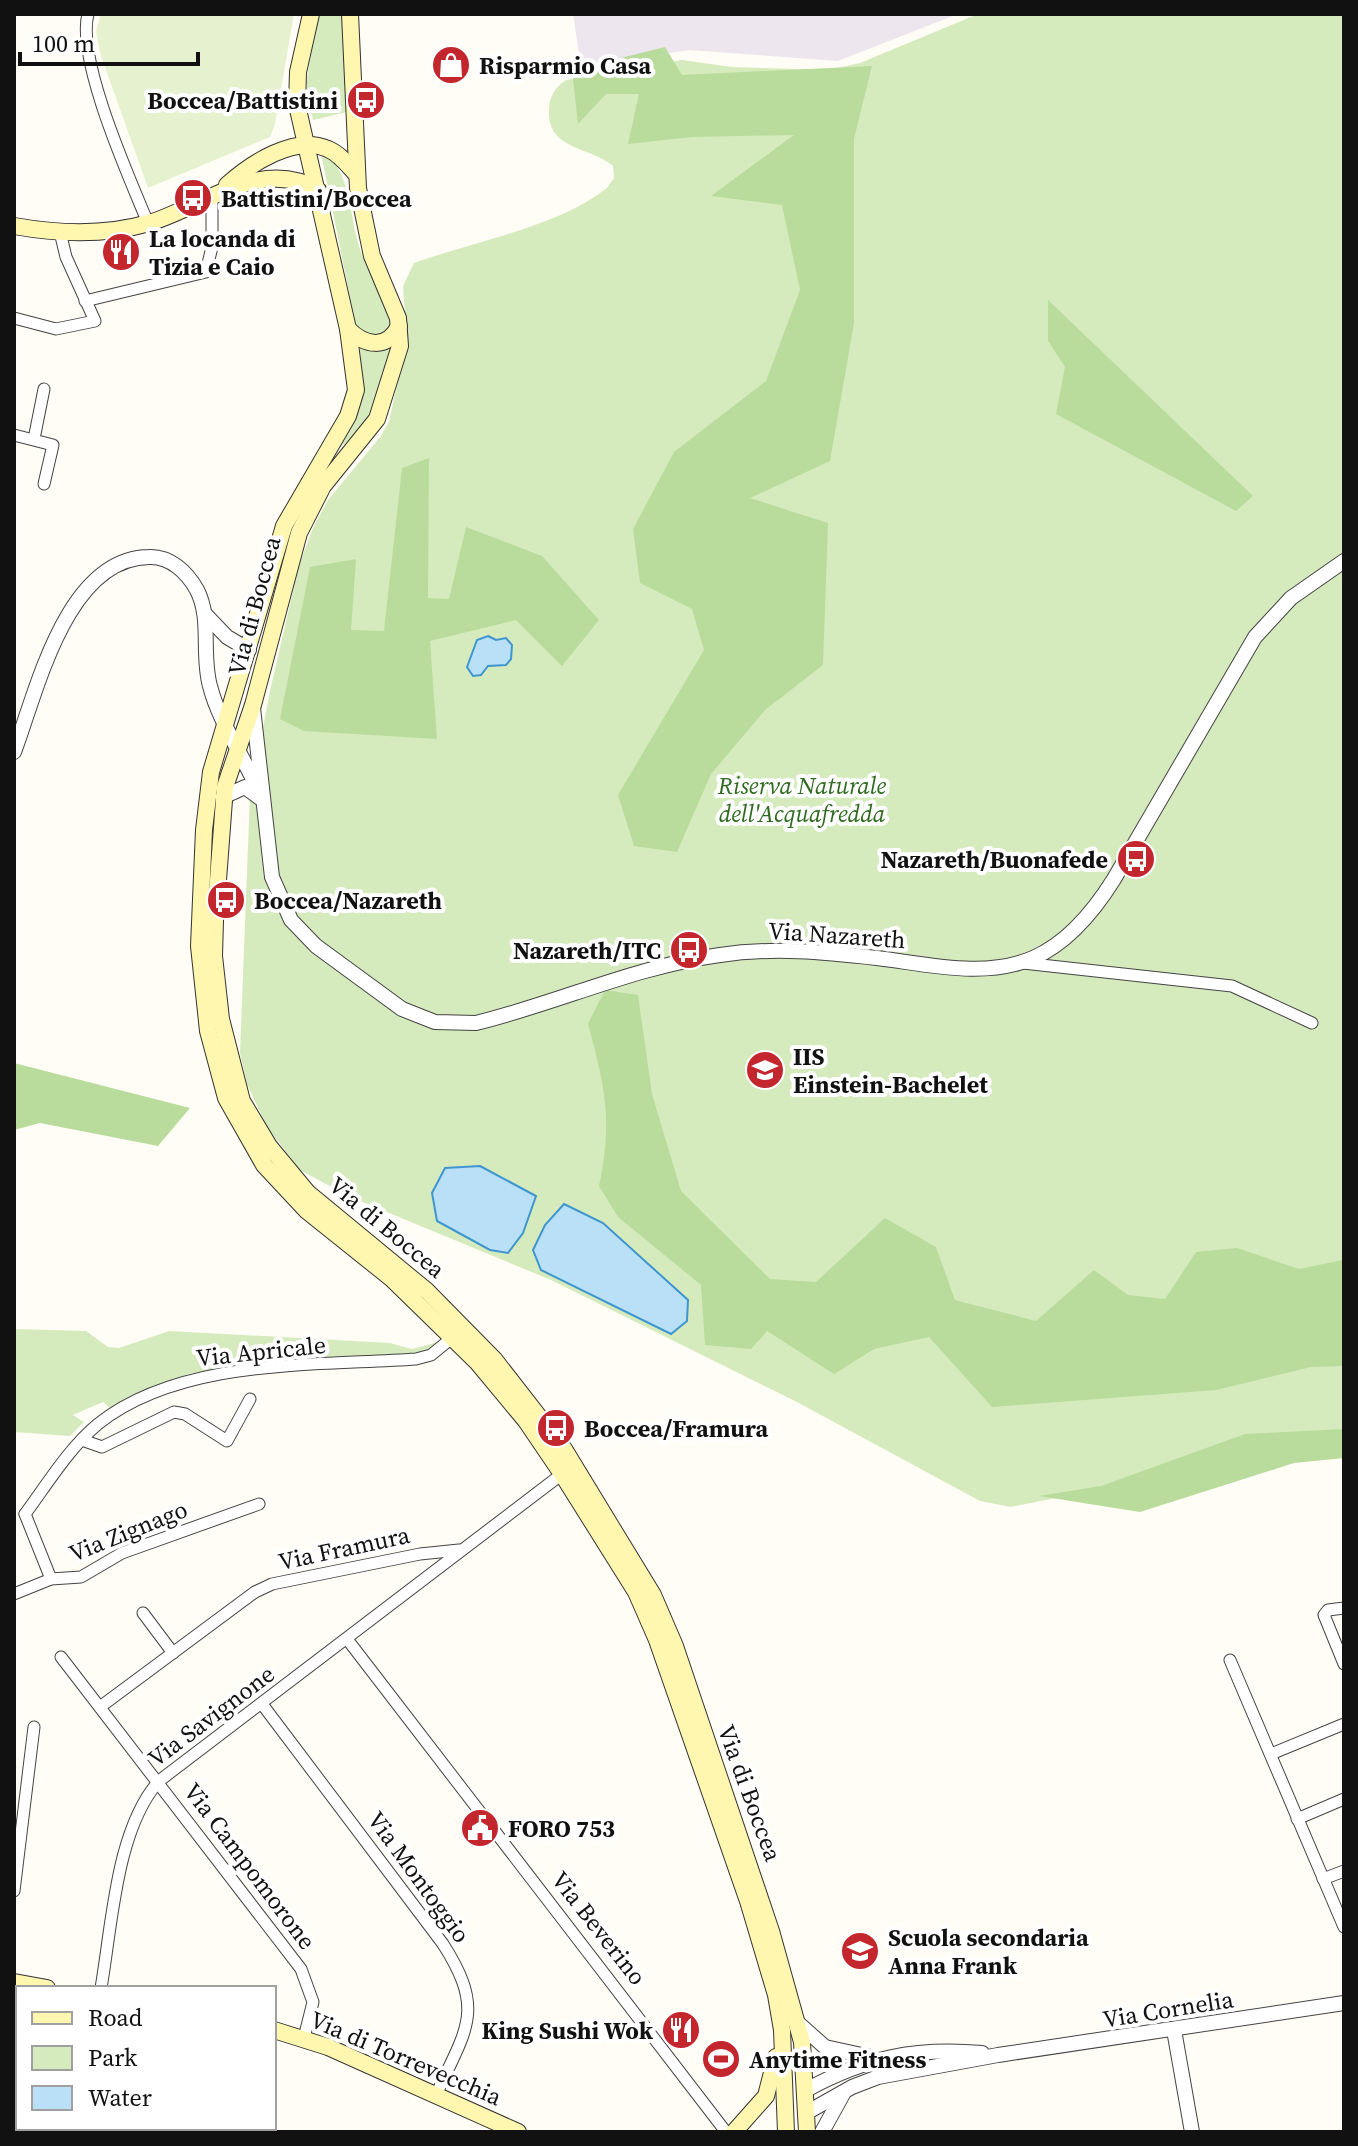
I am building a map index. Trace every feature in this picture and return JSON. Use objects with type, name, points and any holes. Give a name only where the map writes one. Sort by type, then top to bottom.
[{"type":"main road","name":"Via di Boccea","points":[[311,14],[296,88],[299,119],[318,190],[356,370],[354,404],[284,526],[208,789],[199,957],[205,1015],[226,1098],[249,1143],[293,1198],[460,1332],[516,1407],[628,1576],[654,1632],[790,2022],[782,2130]]},
{"type":"main road","name":"Via di Boccea","points":[[350,14],[356,174],[369,244],[399,326],[399,355],[380,412],[368,433],[328,478],[299,533],[253,705],[223,797],[214,956],[221,1019],[242,1101],[269,1146],[308,1193],[460,1332],[551,1431],[612,1524],[661,1611],[759,1892],[806,2090],[807,2132]]},
{"type":"main road","points":[[215,194],[270,156],[307,146],[331,150],[356,174]]},
{"type":"main road","points":[[14,226],[89,233],[148,223],[215,194],[283,177],[318,190]]},
{"type":"main road","points":[[348,329],[363,341],[376,344],[390,339],[399,326]]},
{"type":"main road","points":[[14,1982],[36,1986]]},
{"type":"main road","points":[[735,2132],[758,2109],[769,2088],[790,2022]]},
{"type":"main road","name":"Via di Torrevecchia","points":[[276,2031],[304,2038],[518,2132]]},
{"type":"main road","points":[[735,2132],[806,2090]]},
{"type":"main road","points":[[782,2130],[806,2113]]},
{"type":"street","points":[[88,14],[85,34],[90,64],[148,223]]},
{"type":"street","points":[[85,301],[206,272],[212,247],[215,194]]},
{"type":"street","points":[[14,318],[56,329],[95,321],[66,257],[60,232]]},
{"type":"street","points":[[35,434],[44,389]]},
{"type":"street","points":[[14,432],[55,439]]},
{"type":"street","points":[[14,432],[53,445],[44,484]]},
{"type":"street","points":[[14,752],[63,622],[82,593],[107,572],[144,557],[165,560],[187,576],[205,614],[227,637],[249,650]]},
{"type":"street","name":"Via Nazareth","points":[[253,705],[274,885],[296,927],[387,999],[435,1022],[466,1024],[489,1020],[654,968],[748,951],[806,951],[966,968],[1019,963],[1050,949],[1089,914],[1114,879],[1255,637],[1291,598],[1344,561]]},
{"type":"street","name":"Via Nazareth","points":[[205,614],[208,678],[263,803]]},
{"type":"street","points":[[223,797],[237,788],[248,787],[263,803]]},
{"type":"street","points":[[1019,963],[1232,986],[1312,1023]]},
{"type":"street","name":"Via Apricale","points":[[51,1579],[20,1513],[82,1440],[107,1418],[195,1378],[416,1359],[431,1355],[460,1332]]},
{"type":"street","name":"Via Apricale","points":[[82,1440],[102,1447],[174,1412],[185,1414],[227,1441],[250,1399]]},
{"type":"street","name":"Via Framura","points":[[100,1707],[255,1592],[272,1584],[460,1549],[562,1474]]},
{"type":"street","name":"Via Zignago","points":[[14,1594],[51,1579],[81,1577],[122,1553],[259,1504]]},
{"type":"street","name":"Via Savignone","points":[[101,1986],[128,1836],[137,1811],[159,1781],[460,1549]]},
{"type":"street","points":[[1343,1657],[1324,1615],[1328,1610],[1344,1608]]},
{"type":"street","points":[[143,1613],[173,1653]]},
{"type":"street","name":"Via Beverino","points":[[347,1639],[726,2132]]},
{"type":"street","name":"Via Campomorone","points":[[61,1657],[159,1781],[304,1975],[313,2002],[304,2038]]},
{"type":"street","points":[[1230,1660],[1344,1927]]},
{"type":"street","name":"Via Montoggio","points":[[262,1704],[443,1944],[460,1972],[469,1994],[467,2025],[436,2095]]},
{"type":"street","points":[[1271,1754],[1344,1724]]},
{"type":"street","points":[[14,1891],[34,1727]]},
{"type":"street","points":[[1297,1819],[1344,1799]]},
{"type":"street","points":[[1323,1879],[1344,1871]]},
{"type":"street","name":"Via Cornelia","points":[[806,2113],[846,2090],[878,2077],[998,2055],[1344,2003]]},
{"type":"street","points":[[790,2022],[825,2047],[875,2058]]},
{"type":"street","points":[[1174,2030],[1192,2132]]},
{"type":"street","name":"Via Cornelia","points":[[806,2090],[875,2058],[939,2052],[998,2055]]},
{"type":"street","points":[[822,2132],[846,2090]]},
{"type":"shaded area","points":[[573,14],[958,14],[838,61],[689,50],[581,68]]},
{"type":"green space","points":[[101,14],[294,14],[275,124],[270,137],[148,188],[100,53],[96,31]]},
{"type":"green space","points":[[318,14],[343,14],[347,112],[313,120],[306,84]]},
{"type":"green space","name":"Riserva Naturale dell'Acquafredda","points":[[978,14],[1344,14],[1344,1440],[1011,1507],[980,1501],[795,1401],[551,1280],[348,1196],[300,1170],[267,1127],[247,1084],[240,1053],[250,795],[270,691],[299,565],[313,528],[328,500],[381,436],[389,421],[407,341],[403,286],[414,263],[539,224],[587,202],[607,188],[614,178],[613,166],[563,141],[555,134],[551,124],[551,97],[566,80],[682,60],[732,67],[828,70],[860,63]]},
{"type":"green space","points":[[665,47],[682,75],[872,66],[854,139],[854,323],[830,461],[750,498],[828,523],[823,665],[765,710],[711,774],[677,852],[634,846],[618,795],[704,650],[692,609],[640,583],[633,529],[674,452],[766,381],[800,290],[782,205],[711,196],[794,135],[692,137],[628,144],[639,94],[606,94],[578,124],[572,70]]},
{"type":"green space","points":[[321,153],[327,153],[342,176],[361,252],[393,328],[375,337],[360,330],[355,322]]},
{"type":"green space","points":[[1048,300],[1253,496],[1236,511],[1056,414],[1065,367],[1048,341]]},
{"type":"green space","points":[[359,343],[392,344],[375,402],[360,427],[338,449],[364,391]]},
{"type":"green space","points":[[429,458],[428,598],[449,599],[466,527],[542,556],[599,620],[562,666],[516,620],[430,641],[437,739],[304,731],[280,719],[310,567],[356,559],[351,630],[384,631],[402,468]]},
{"type":"green space","points":[[605,990],[638,995],[652,1094],[681,1191],[770,1279],[816,1282],[885,1218],[936,1247],[955,1300],[1036,1321],[1094,1270],[1128,1295],[1165,1299],[1196,1252],[1237,1248],[1299,1269],[1343,1260],[1344,1366],[1311,1367],[1216,1390],[992,1407],[929,1337],[874,1349],[834,1374],[767,1331],[751,1349],[705,1345],[701,1285],[618,1217],[599,1186],[606,1142],[605,1104],[588,1024]]},
{"type":"green space","points":[[14,1063],[190,1108],[158,1146],[40,1123],[14,1130]]},
{"type":"green space","points":[[14,1329],[86,1331],[108,1347],[119,1348],[169,1331],[390,1343],[412,1349],[438,1342],[423,1352],[187,1374],[110,1408],[103,1402],[73,1415],[84,1422],[70,1436],[14,1432]]},
{"type":"green space","points":[[1344,1429],[1344,1458],[1294,1463],[1140,1512],[1039,1496],[1101,1486],[1245,1434]]},
{"type":"water","points":[[488,636],[496,640],[506,638],[512,645],[511,659],[506,665],[488,666],[481,675],[473,676],[467,667],[477,640]]},
{"type":"water","points":[[480,1166],[536,1196],[523,1233],[508,1253],[490,1250],[437,1221],[432,1193],[445,1168]]},
{"type":"water","points":[[564,1204],[603,1223],[688,1300],[687,1321],[671,1334],[541,1270],[533,1250],[545,1225]]},
{"type":"place","name":"Risparmio Casa","points":[[451,65]]},
{"type":"place","name":"Boccea/Battistini","points":[[366,100]]},
{"type":"place","name":"Battistini/Boccea","points":[[193,198]]},
{"type":"place","name":"La locanda di Tizia e Caio","points":[[121,252]]},
{"type":"place","name":"Nazareth/Buonafede","points":[[1136,859]]},
{"type":"place","name":"Boccea/Nazareth","points":[[226,900]]},
{"type":"place","name":"Nazareth/ITC","points":[[689,950]]},
{"type":"place","name":"IIS Einstein-Bachelet","points":[[765,1070]]},
{"type":"place","name":"Boccea/Framura","points":[[556,1428]]},
{"type":"place","name":"FORO 753","points":[[480,1828]]},
{"type":"place","name":"Scuola secondaria Anna Frank","points":[[860,1951]]},
{"type":"place","name":"King Sushi Wok","points":[[681,2030]]},
{"type":"place","name":"Anytime Fitness","points":[[721,2059]]}]
